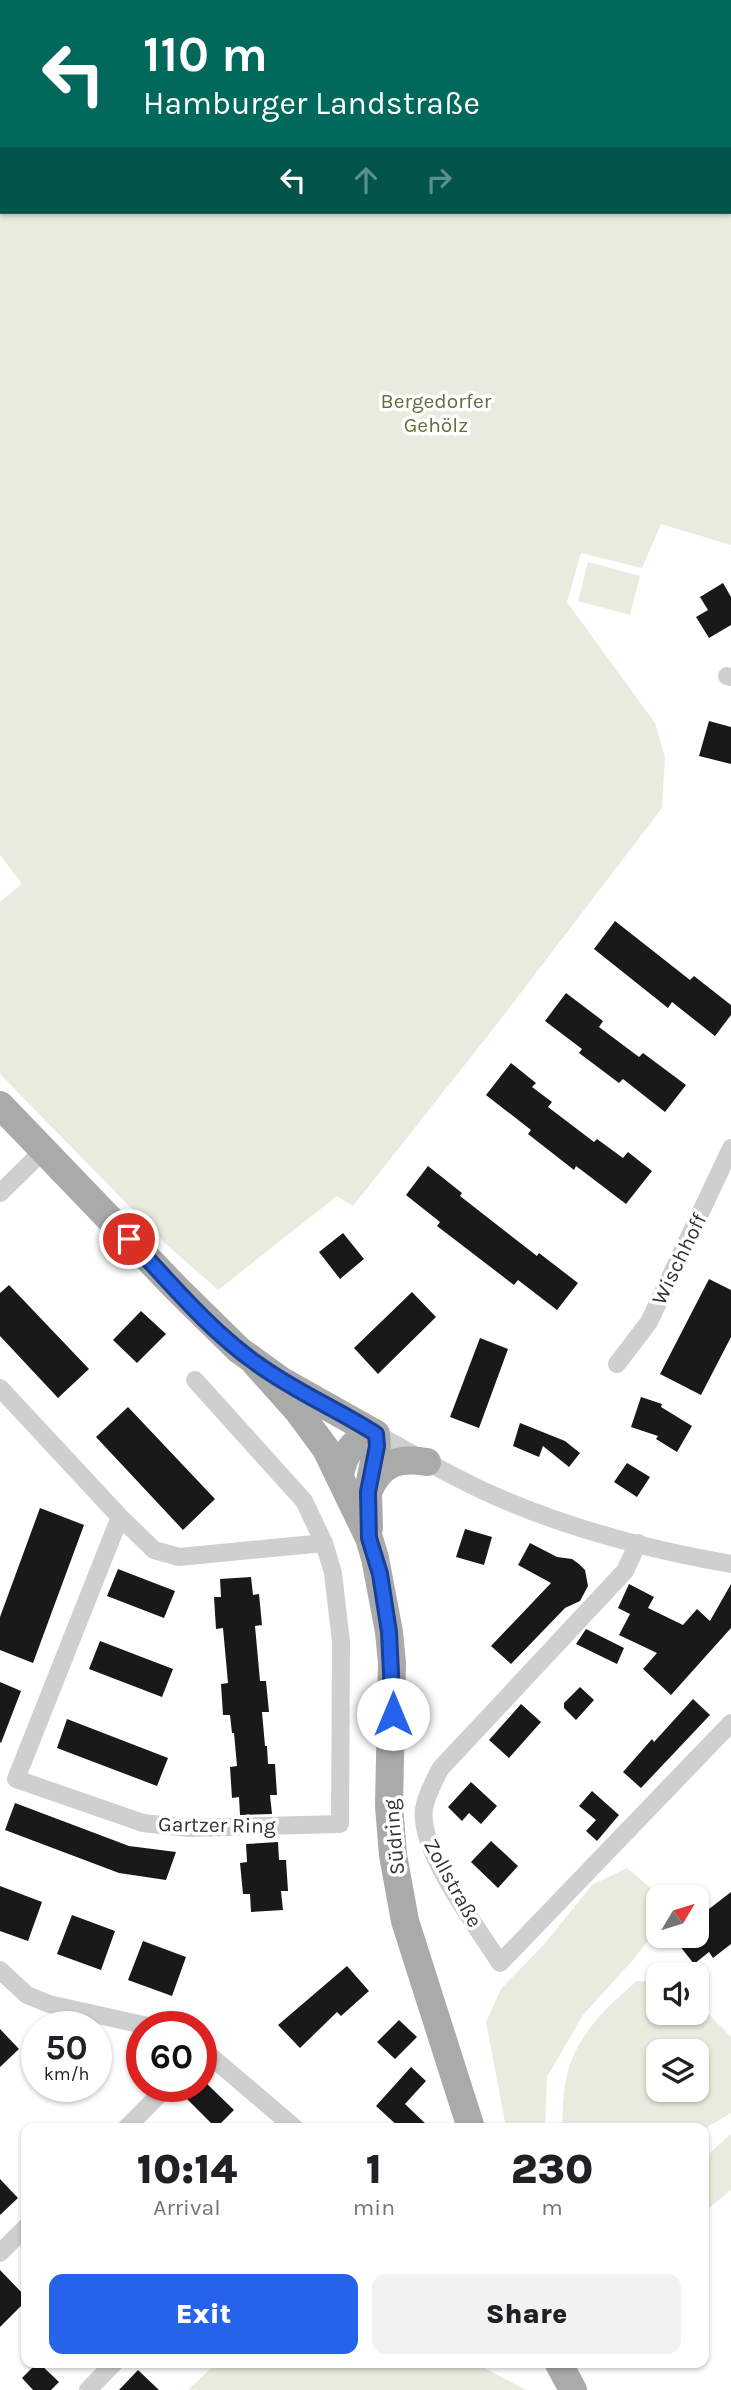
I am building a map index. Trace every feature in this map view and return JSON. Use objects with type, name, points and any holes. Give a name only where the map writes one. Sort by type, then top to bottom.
[{"type":"main road","points":[[0,1105],[222,1334],[255,1363],[375,1433]]},
{"type":"main road","name":"Südring","points":[[255,1363],[308,1423],[326,1450],[369,1538],[380,1574],[392,1663],[389,1806],[399,1893],[405,1921],[469,2123]]},
{"type":"main road","points":[[340,1476],[346,1454],[360,1440],[375,1433]]},
{"type":"main road","name":"Südring","points":[[369,1538],[368,1492],[377,1446],[375,1433]]},
{"type":"main road","points":[[368,1492],[380,1471],[389,1464],[402,1460],[427,1462]]},
{"type":"main road","points":[[561,2368],[573,2390]]},
{"type":"street","name":"Wischhoff","points":[[617,1364],[649,1322],[731,1148]]},
{"type":"street","points":[[0,1193],[44,1150]]},
{"type":"street","name":"Gartzer Ring","points":[[120,1517],[16,1779],[143,1823],[189,1828],[340,1824],[341,1642],[333,1573],[324,1543],[304,1501],[195,1380]]},
{"type":"street","points":[[0,1388],[154,1550],[179,1557],[324,1543]]},
{"type":"street","points":[[375,1433],[496,1497],[532,1511],[594,1532],[731,1564]]},
{"type":"street","name":"Zollstraße","points":[[638,1543],[625,1571],[440,1769],[428,1794],[424,1823],[431,1851],[500,1963],[731,1723]]},
{"type":"street","points":[[0,1970],[27,1995],[49,2004],[126,2021]]},
{"type":"street","points":[[217,2063],[289,2123]]},
{"type":"street","points":[[131,2123],[152,2102]]},
{"type":"street","points":[[0,2253],[21,2232]]},
{"type":"street","points":[[88,2390],[108,2368]]},
{"type":"green space","name":"Bergedorfer Gehölz","points":[[0,214],[731,214],[731,545],[661,524],[642,568],[581,553],[567,602],[655,723],[665,757],[662,808],[497,1024],[353,1206],[337,1196],[218,1290],[168,1246],[0,1074],[0,902],[22,884],[0,855]]},
{"type":"green space","points":[[588,562],[640,576],[630,615],[578,601]]},
{"type":"green space","points":[[627,1868],[647,1885],[646,1943],[583,2015],[547,2077],[545,2123],[505,2123],[486,2022],[501,1989],[546,1942],[592,1885]]},
{"type":"green space","points":[[637,1981],[646,1981],[646,2025],[709,2025],[709,2014],[731,2037],[731,2113],[709,2126],[709,2123],[562,2123],[564,2093],[572,2059],[584,2036],[600,2016]]},
{"type":"green space","points":[[731,2134],[731,2190],[709,2208],[709,2154]]},
{"type":"green space","points":[[212,2368],[485,2368],[526,2390],[188,2390]]},
{"type":"building","points":[[723,583],[731,597],[731,625],[709,638],[696,617],[708,610],[700,597]]},
{"type":"building","points":[[709,721],[731,727],[731,764],[699,756]]},
{"type":"building","points":[[615,921],[690,980],[694,976],[731,1005],[731,1015],[715,1036],[672,1002],[668,1008],[594,949]]},
{"type":"building","points":[[566,993],[603,1021],[599,1027],[639,1057],[643,1053],[686,1085],[665,1112],[623,1079],[619,1083],[579,1053],[582,1049],[545,1021]]},
{"type":"building","points":[[511,1063],[536,1083],[532,1087],[552,1102],[548,1107],[594,1142],[597,1139],[623,1158],[628,1152],[652,1171],[626,1204],[576,1166],[574,1170],[528,1134],[531,1130],[486,1095]]},
{"type":"building","points":[[428,1166],[462,1193],[460,1196],[537,1256],[539,1253],[578,1283],[557,1310],[518,1280],[514,1285],[437,1226],[440,1222],[406,1195]]},
{"type":"building","points":[[343,1233],[364,1259],[340,1279],[319,1252]]},
{"type":"building","points":[[709,1279],[731,1290],[731,1337],[701,1395],[660,1374]]},
{"type":"building","points":[[9,1285],[89,1369],[58,1398],[0,1336],[0,1293]]},
{"type":"building","points":[[412,1292],[436,1317],[378,1374],[354,1348]]},
{"type":"building","points":[[141,1311],[166,1334],[137,1363],[113,1340]]},
{"type":"building","points":[[480,1338],[508,1349],[479,1428],[450,1417]]},
{"type":"building","points":[[641,1397],[662,1404],[661,1407],[692,1426],[677,1452],[656,1439],[658,1436],[631,1427]]},
{"type":"building","points":[[128,1407],[215,1499],[183,1530],[96,1437]]},
{"type":"building","points":[[520,1423],[565,1441],[580,1453],[569,1467],[543,1446],[539,1457],[513,1446]]},
{"type":"building","points":[[627,1463],[650,1477],[637,1497],[614,1482]]},
{"type":"building","points":[[40,1508],[84,1525],[33,1663],[0,1650],[0,1617]]},
{"type":"building","points":[[465,1529],[492,1537],[484,1565],[456,1557]]},
{"type":"building","points":[[530,1543],[557,1557],[572,1559],[579,1564],[585,1570],[588,1586],[580,1601],[565,1608],[511,1664],[491,1646],[551,1583],[518,1565]]},
{"type":"building","points":[[118,1569],[175,1591],[164,1618],[107,1596]]},
{"type":"building","points":[[251,1577],[253,1595],[259,1594],[262,1625],[255,1626],[260,1681],[266,1681],[269,1712],[262,1712],[265,1746],[268,1764],[275,1764],[277,1795],[270,1795],[272,1814],[240,1815],[239,1797],[232,1798],[230,1767],[237,1766],[230,1715],[223,1715],[221,1684],[228,1683],[223,1628],[216,1629],[214,1597],[221,1597],[220,1579]]},
{"type":"building","points":[[629,1584],[654,1597],[648,1608],[683,1625],[697,1609],[710,1621],[731,1584],[731,1628],[671,1695],[643,1669],[657,1653],[619,1635],[630,1614],[618,1608]]},
{"type":"building","points":[[586,1629],[624,1648],[617,1664],[576,1644]]},
{"type":"building","points":[[100,1641],[173,1669],[162,1697],[89,1669]]},
{"type":"building","points":[[0,1682],[21,1691],[1,1743],[0,1742]]},
{"type":"building","points":[[580,1687],[594,1700],[576,1720],[564,1708],[564,1703]]},
{"type":"building","points":[[693,1699],[710,1715],[641,1788],[623,1772]]},
{"type":"building","points":[[521,1704],[541,1722],[509,1758],[489,1740]]},
{"type":"building","points":[[67,1719],[168,1758],[157,1786],[57,1748]]},
{"type":"building","points":[[471,1782],[497,1806],[481,1824],[469,1813],[462,1821],[448,1807]]},
{"type":"building","points":[[592,1791],[619,1815],[597,1841],[586,1831],[596,1820],[579,1806]]},
{"type":"building","points":[[15,1803],[129,1846],[176,1852],[166,1880],[119,1873],[5,1830]]},
{"type":"building","points":[[491,1841],[518,1866],[498,1888],[471,1862]]},
{"type":"building","points":[[278,1842],[279,1860],[286,1860],[288,1891],[281,1891],[283,1910],[251,1912],[250,1894],[243,1894],[240,1863],[247,1862],[246,1844]]},
{"type":"building","points":[[0,1886],[42,1902],[28,1941],[0,1931]]},
{"type":"building","points":[[731,1892],[731,1944],[713,1958],[709,1952],[696,1962],[692,1962],[681,1948],[709,1948],[709,1909]]},
{"type":"building","points":[[72,1915],[115,1931],[101,1970],[57,1954]]},
{"type":"building","points":[[143,1941],[186,1957],[172,1996],[128,1980]]},
{"type":"building","points":[[347,1966],[369,1991],[341,2016],[337,2012],[300,2048],[278,2025]]},
{"type":"building","points":[[399,2020],[417,2037],[395,2059],[377,2042]]},
{"type":"building","points":[[0,2029],[19,2049],[0,2067]]},
{"type":"building","points":[[411,2067],[426,2081],[405,2104],[425,2123],[395,2123],[376,2106]]},
{"type":"building","points":[[217,2094],[234,2110],[221,2123],[211,2123],[190,2102],[217,2102]]},
{"type":"building","points":[[0,2179],[18,2198],[0,2215]]},
{"type":"building","points":[[0,2270],[21,2292],[21,2306],[0,2327]]},
{"type":"building","points":[[32,2368],[44,2368],[59,2382],[51,2390],[33,2390],[22,2378]]},
{"type":"building","points":[[138,2370],[159,2390],[119,2390]]},
{"type":"route","points":[[129,1239],[222,1334],[255,1363],[376,1434],[377,1446],[368,1492],[369,1538],[380,1574],[389,1632],[393,1714]]}]
